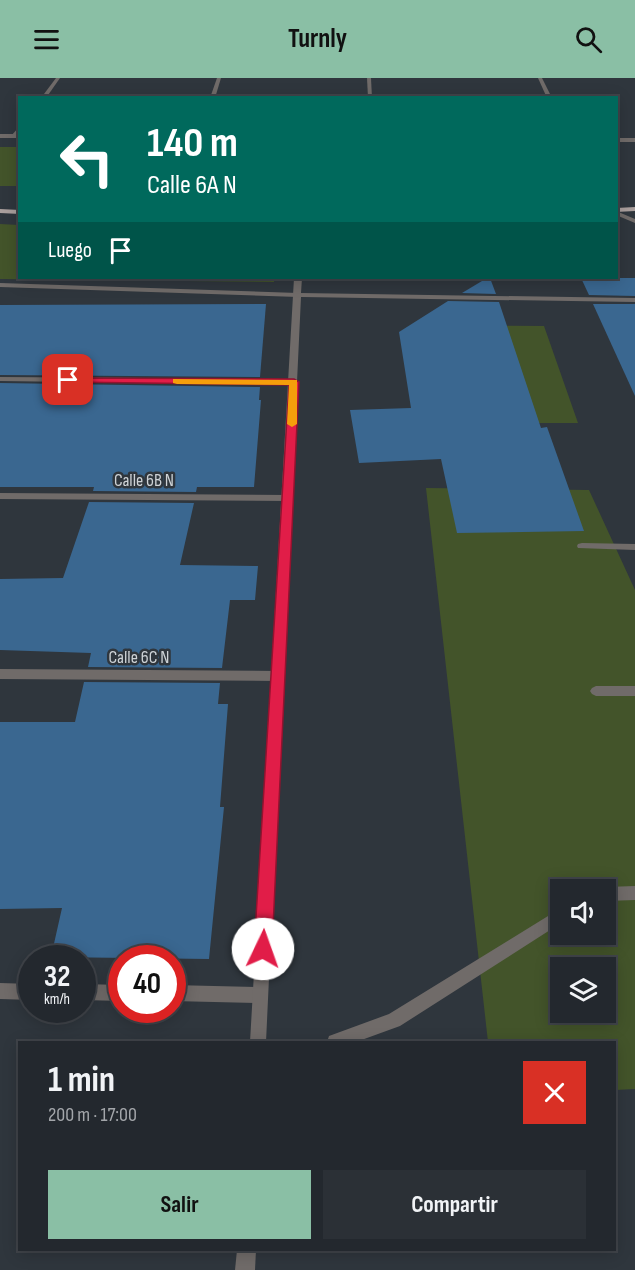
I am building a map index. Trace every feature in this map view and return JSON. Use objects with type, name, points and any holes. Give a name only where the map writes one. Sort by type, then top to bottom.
[{"type":"main road","points":[[618,212],[635,210]]},
{"type":"main road","points":[[0,211],[18,212]]},
{"type":"street","points":[[44,96],[58,78]]},
{"type":"street","points":[[213,96],[219,78]]},
{"type":"street","points":[[369,78],[370,96]]},
{"type":"street","points":[[540,78],[549,96]]},
{"type":"street","points":[[12,136],[18,129]]},
{"type":"street","points":[[0,136],[18,136]]},
{"type":"street","points":[[618,140],[635,140]]},
{"type":"street","points":[[618,213],[635,221]]},
{"type":"street","points":[[258,1041],[298,279]]},
{"type":"street","points":[[0,285],[298,295],[635,300]]},
{"type":"street","points":[[0,379],[294,382]]},
{"type":"street","name":"Calle 6B N","points":[[0,496],[288,498]]},
{"type":"street","points":[[582,546],[635,547]]},
{"type":"street","name":"Calle 6C N","points":[[0,674],[277,676]]},
{"type":"street","points":[[596,691],[635,691]]},
{"type":"street","points":[[616,894],[635,893]]},
{"type":"street","points":[[339,1041],[394,1020],[550,922]]},
{"type":"street","points":[[0,991],[18,992]]},
{"type":"street","points":[[186,993],[260,994]]},
{"type":"street","points":[[245,1270],[247,1251]]},
{"type":"green space","points":[[0,147],[18,147],[18,186],[0,186]]},
{"type":"green space","points":[[0,224],[18,225],[18,279],[274,279],[274,282],[0,279]]},
{"type":"green space","points":[[414,325],[544,326],[578,423],[429,423]]},
{"type":"green space","points":[[426,488],[589,490],[635,590],[635,1089],[616,1090],[616,1041],[488,1041]]},
{"type":"building","points":[[635,278],[635,296],[589,295],[581,279]]},
{"type":"building","points":[[485,279],[490,279],[496,294],[462,293]]},
{"type":"building","points":[[448,301],[499,302],[541,428],[547,427],[584,531],[457,533],[441,459],[359,463],[350,410],[411,408],[399,332]]},
{"type":"building","points":[[266,304],[260,377],[0,375],[0,305]]},
{"type":"building","points":[[593,304],[635,304],[635,396]]},
{"type":"building","points":[[0,383],[260,387],[254,487],[197,487],[196,492],[93,491],[94,487],[0,487]]},
{"type":"building","points":[[89,502],[194,503],[180,565],[258,566],[255,600],[230,600],[222,668],[88,667],[91,653],[0,650],[0,579],[63,578]]},
{"type":"building","points":[[84,682],[220,683],[218,704],[228,704],[220,807],[224,807],[209,959],[186,959],[186,945],[108,945],[108,958],[96,958],[96,945],[54,945],[62,908],[0,909],[0,722],[75,722]]},
{"type":"slow traffic","points":[[177,381],[294,382],[292,424]]},
{"type":"route","points":[[68,380],[294,382],[263,949]]}]
